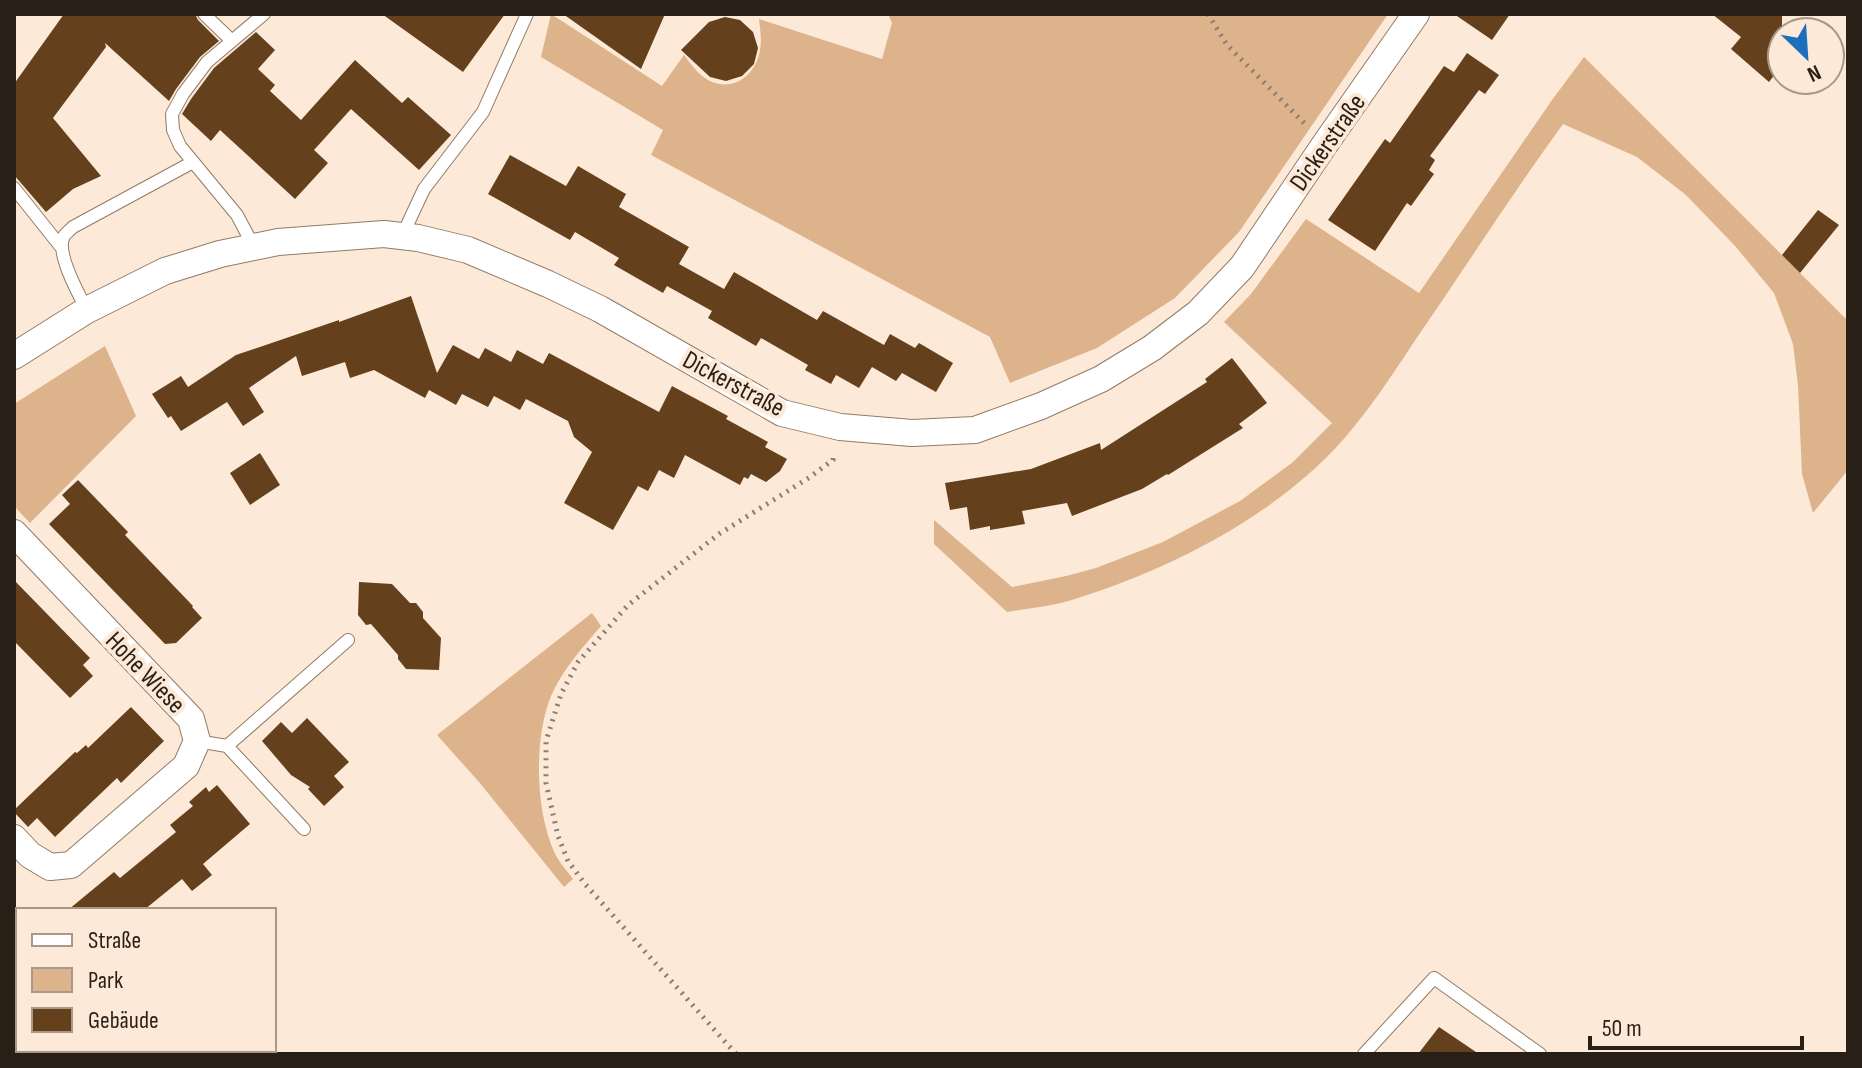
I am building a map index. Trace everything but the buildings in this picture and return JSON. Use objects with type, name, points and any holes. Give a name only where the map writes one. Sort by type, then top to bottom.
[{"type":"street","name":"Dickerstraße","points":[[14,356],[87,310],[165,271],[220,254],[278,242],[384,234],[418,238],[468,250],[534,278],[600,309],[782,413],[840,427],[912,433],[975,430],[1041,406],[1101,379],[1152,348],[1198,313],[1242,267],[1416,14]]},
{"type":"street","name":"Hohe Wiese","points":[[14,533],[191,719],[197,741],[186,766],[71,865],[50,867],[30,855],[14,838]]},
{"type":"lane","points":[[204,14],[232,41]]},
{"type":"lane","points":[[254,247],[237,215],[180,146],[173,130],[172,114],[207,62],[264,14]]},
{"type":"lane","points":[[402,236],[424,189],[483,112],[527,14]]},
{"type":"lane","points":[[61,247],[64,235],[73,227],[193,162]]},
{"type":"lane","points":[[14,188],[61,247],[87,310]]},
{"type":"lane","points":[[227,746],[348,640]]},
{"type":"lane","points":[[197,741],[227,746],[304,829]]},
{"type":"lane","points":[[1364,1054],[1434,978],[1540,1054]]},
{"type":"path","points":[[1208,14],[1227,45],[1325,144]]},
{"type":"path","points":[[736,1054],[568,861],[558,836],[546,783],[546,741],[561,694],[578,662],[628,605],[719,534],[833,460],[840,427]]},
{"type":"green space","points":[[551,14],[662,86],[684,55],[710,81],[727,84],[742,79],[758,59],[761,42],[759,19],[882,59],[892,23],[888,14],[1388,14],[1239,232],[1175,298],[1097,348],[1010,383],[990,337],[651,155],[663,130],[541,57]]},
{"type":"green space","points":[[1584,57],[1848,321],[1848,470],[1813,513],[1802,474],[1793,344],[1774,293],[1736,247],[1686,195],[1637,157],[1563,124],[1353,428],[1296,485],[1263,509],[1228,532],[1153,570],[1078,598],[1007,612],[934,544],[934,520],[1012,587],[1066,576],[1163,542],[1240,501],[1293,462],[1332,423],[1224,322],[1251,294],[1306,219],[1419,293]]},
{"type":"green space","points":[[105,346],[136,416],[30,523],[14,506],[14,404]]},
{"type":"green space","points":[[592,613],[601,626],[573,659],[556,686],[541,734],[539,779],[545,822],[558,859],[573,879],[564,887],[437,735]]}]
